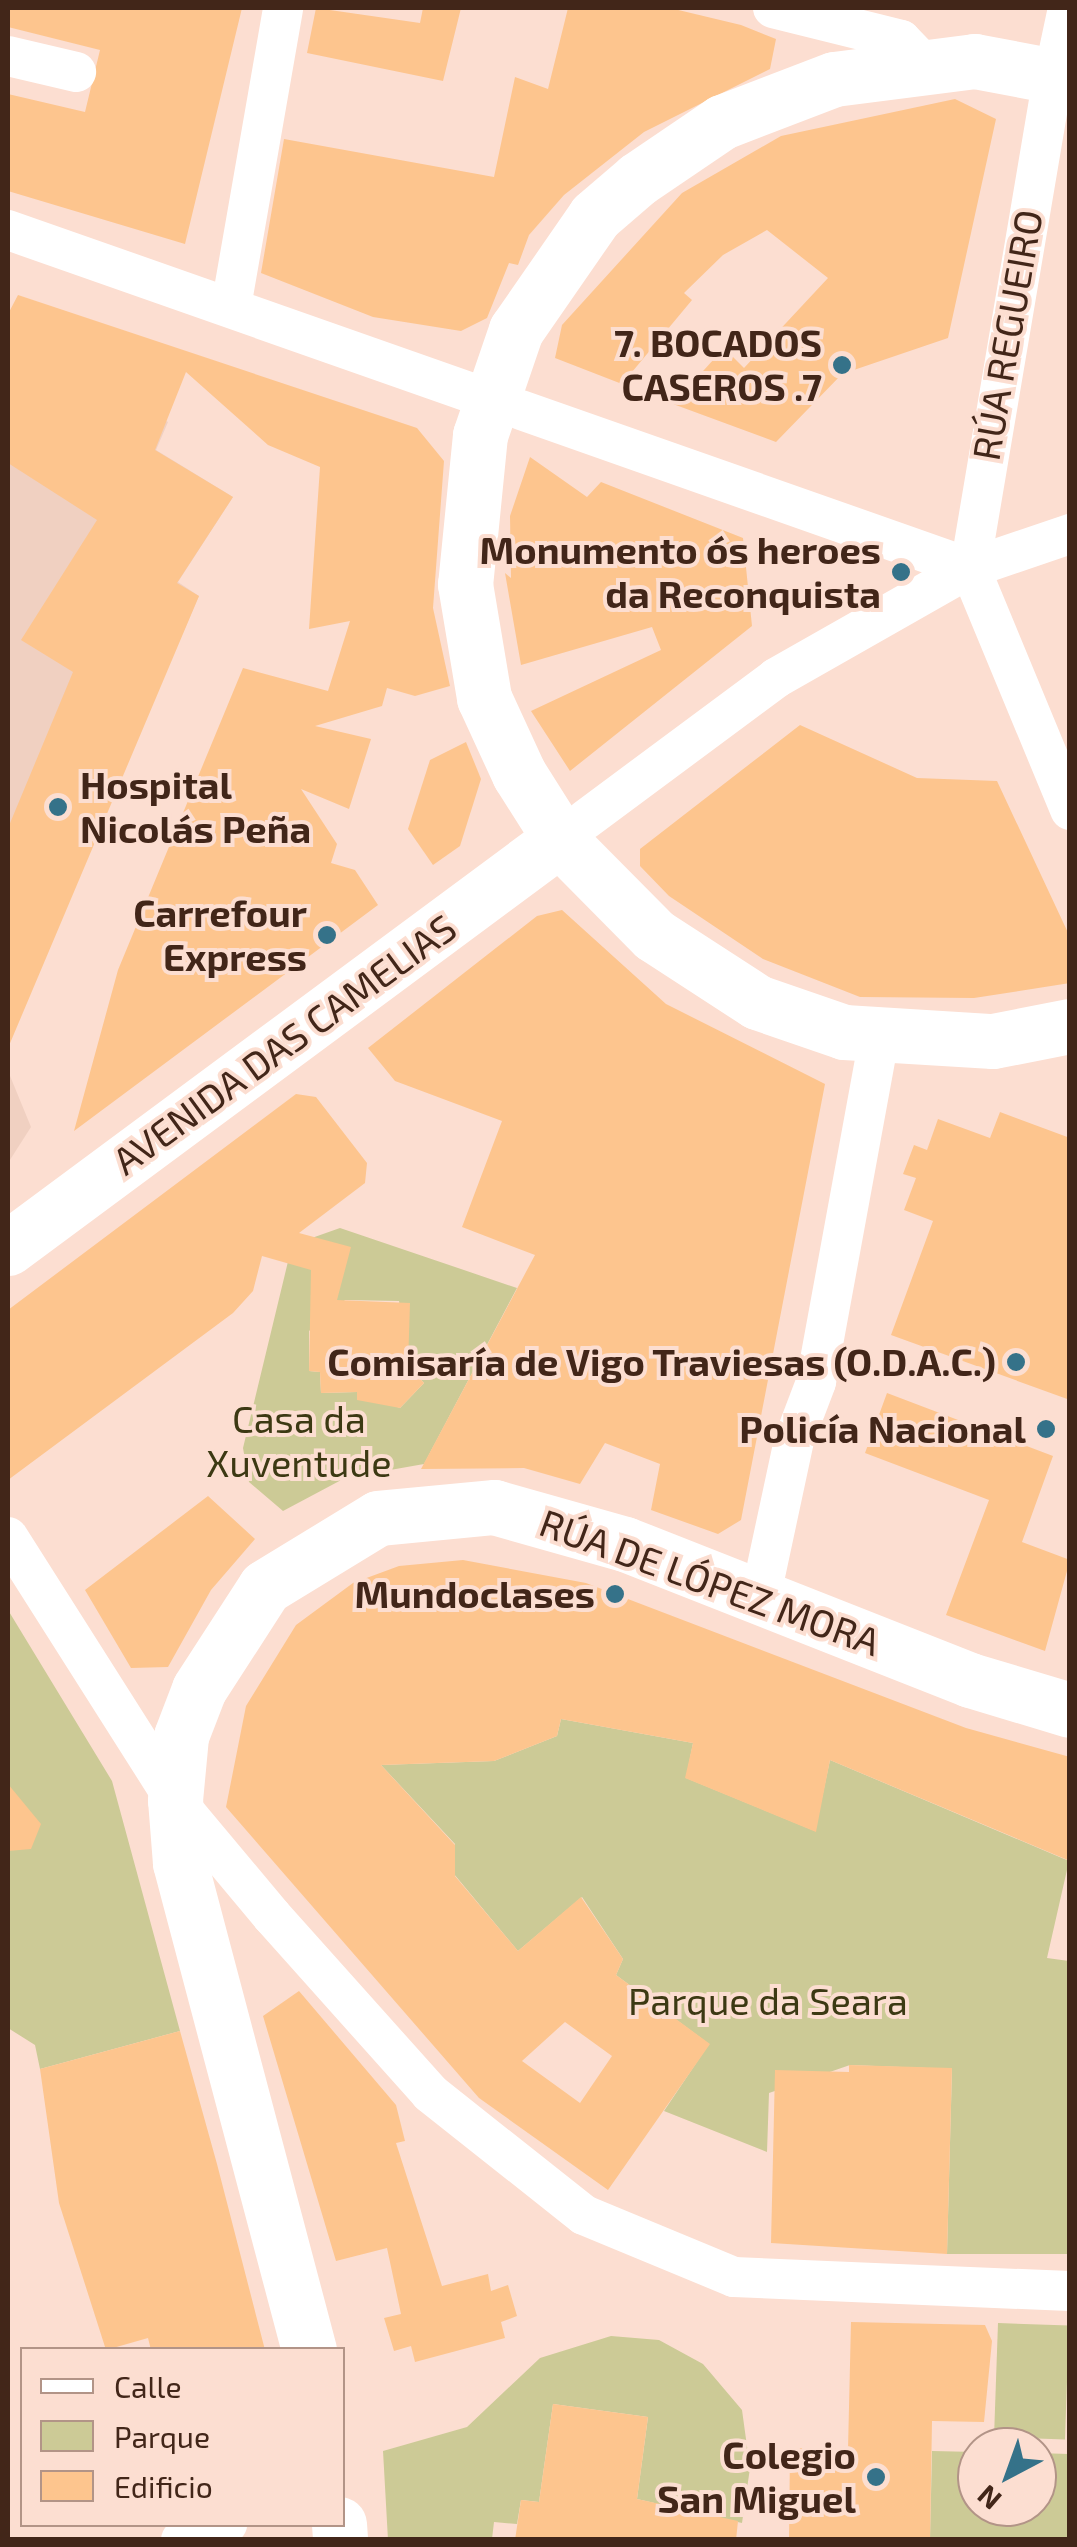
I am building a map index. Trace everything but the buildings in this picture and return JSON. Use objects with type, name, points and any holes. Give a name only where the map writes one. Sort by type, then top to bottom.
[{"type":"main road","points":[[1058,85],[975,62],[925,65],[782,94],[675,148],[595,216],[553,270],[470,496],[470,621],[494,724],[572,830],[615,902],[706,972],[808,1024],[879,1038],[993,1041],[1070,1026]]},
{"type":"main road","name":"AVENIDA DAS CAMELIAS","points":[[8,1248],[572,830]]},
{"type":"main road","name":"RÚA DE LÓPEZ MORA","points":[[307,2347],[180,1863],[175,1800],[180,1736],[227,1636],[265,1587],[378,1518],[454,1506],[509,1510],[1070,1710]]},
{"type":"street","points":[[230,307],[283,8]]},
{"type":"street","points":[[772,8],[902,40],[925,65]]},
{"type":"street","name":"RÚA REGUEIRO","points":[[970,568],[1058,85],[1068,8]]},
{"type":"street","points":[[8,56],[76,72]]},
{"type":"street","points":[[8,230],[970,568],[1070,810]]},
{"type":"street","name":"AVENIDA DAS CAMELIAS","points":[[572,830],[776,678],[970,568],[1070,534]]},
{"type":"street","points":[[760,1598],[794,1440],[816,1382],[879,1038]]},
{"type":"street","points":[[8,1537],[175,1800],[430,2093],[584,2215],[734,2277],[1070,2292]]},
{"type":"street","points":[[181,2540],[218,2527]]},
{"type":"shaded area","name":"Hospital Nicolás Peña","points":[[8,339],[168,422],[156,450],[233,497],[178,582],[199,596],[8,1033]]},
{"type":"shaded area","points":[[8,1071],[31,1127],[8,1163]]},
{"type":"green space","name":"Casa da Xuventude","points":[[340,1228],[517,1288],[424,1464],[345,1478],[283,1511],[249,1482],[243,1448],[292,1245]],"holes":[[[345,1300],[399,1301],[408,1366],[424,1383],[400,1408],[357,1392],[321,1393],[320,1372],[309,1371],[309,1331]]]},
{"type":"green space","points":[[8,1610],[112,1781],[180,2031],[40,2069],[35,2045],[8,2028]]},
{"type":"green space","name":"Parque da Seara","points":[[561,1719],[693,1743],[686,1778],[815,1831],[830,1760],[1069,1861],[1047,1958],[1069,1961],[1069,2254],[947,2254],[952,2069],[850,2065],[769,2093],[767,2152],[664,2111],[709,2044],[616,1975],[623,1959],[582,1897],[518,1951],[449,1868],[455,1844],[381,1765],[494,1761],[557,1736]]},
{"type":"green space","points":[[998,2323],[1069,2325],[1065,2439],[1057,2439],[1057,2427],[994,2427]]},
{"type":"green space","points":[[611,2336],[659,2340],[703,2364],[742,2410],[750,2468],[742,2523],[637,2499],[648,2417],[553,2404],[539,2502],[521,2500],[517,2524],[494,2522],[492,2539],[388,2540],[383,2451],[467,2427],[540,2358]]},
{"type":"green space","points":[[932,2451],[957,2452],[957,2527],[1057,2527],[1057,2454],[1069,2454],[1069,2539],[930,2539]]},
{"type":"place","name":"7. BOCADOS CASEROS .7","points":[[842,365]]},
{"type":"place","name":"Monumento ós heroes da Reconquista","points":[[901,572]]},
{"type":"place","name":"Hospital Nicolás Peña","points":[[58,807]]},
{"type":"place","name":"Carrefour Express","points":[[327,935]]},
{"type":"place","name":"Comisaría de Vigo Traviesas (O.D.A.C.)","points":[[1016,1362]]},
{"type":"place","name":"Policía Nacional","points":[[1046,1429]]},
{"type":"place","name":"Mundoclases","points":[[615,1594]]},
{"type":"place","name":"Colegio San Miguel","points":[[876,2477]]}]
